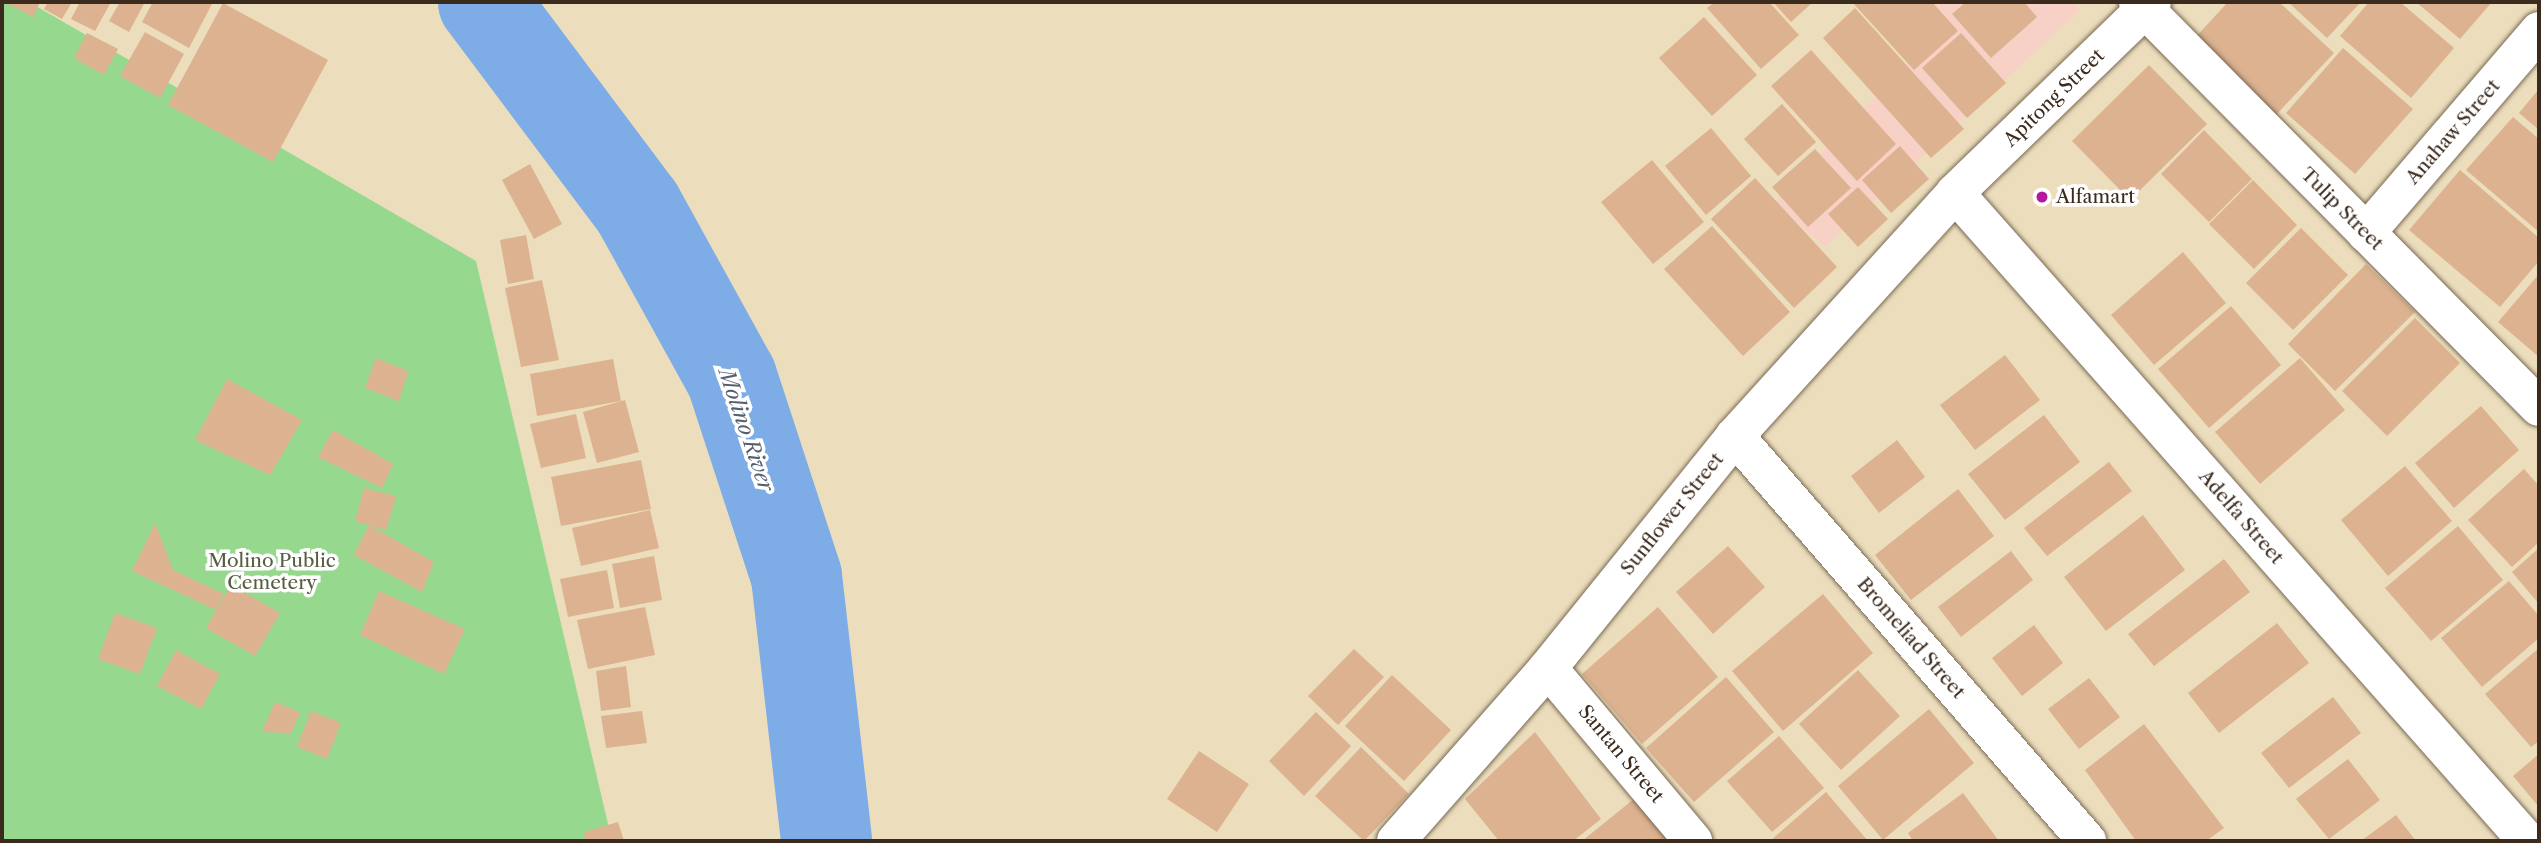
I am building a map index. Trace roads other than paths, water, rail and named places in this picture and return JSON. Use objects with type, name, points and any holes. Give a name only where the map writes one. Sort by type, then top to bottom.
[{"type":"street","name":"Apitong Street","points":[[1955,193],[2145,4]]},
{"type":"street","name":"Tulip Street","points":[[2145,4],[2539,407]]},
{"type":"street","name":"Anahaw Street","points":[[2366,233],[2539,31]]},
{"type":"street","name":"Sunflower Street","points":[[1396,841],[1548,667],[1735,436],[1955,193]]},
{"type":"street","name":"Adelfa Street","points":[[1955,193],[2527,841]]},
{"type":"street","name":"Bromeliad Street","points":[[1735,436],[2087,841]]},
{"type":"street","name":"Santan Street","points":[[1548,667],[1693,841]]},
{"type":"waterway","name":"Molino River","points":[[483,2],[637,207],[731,377],[796,576],[826,841]]},
{"type":"place","name":"Alfamart","points":[[2042,197]]},
{"type":"park label","name":"Molino Public Cemetery","points":[[272,572]]}]
